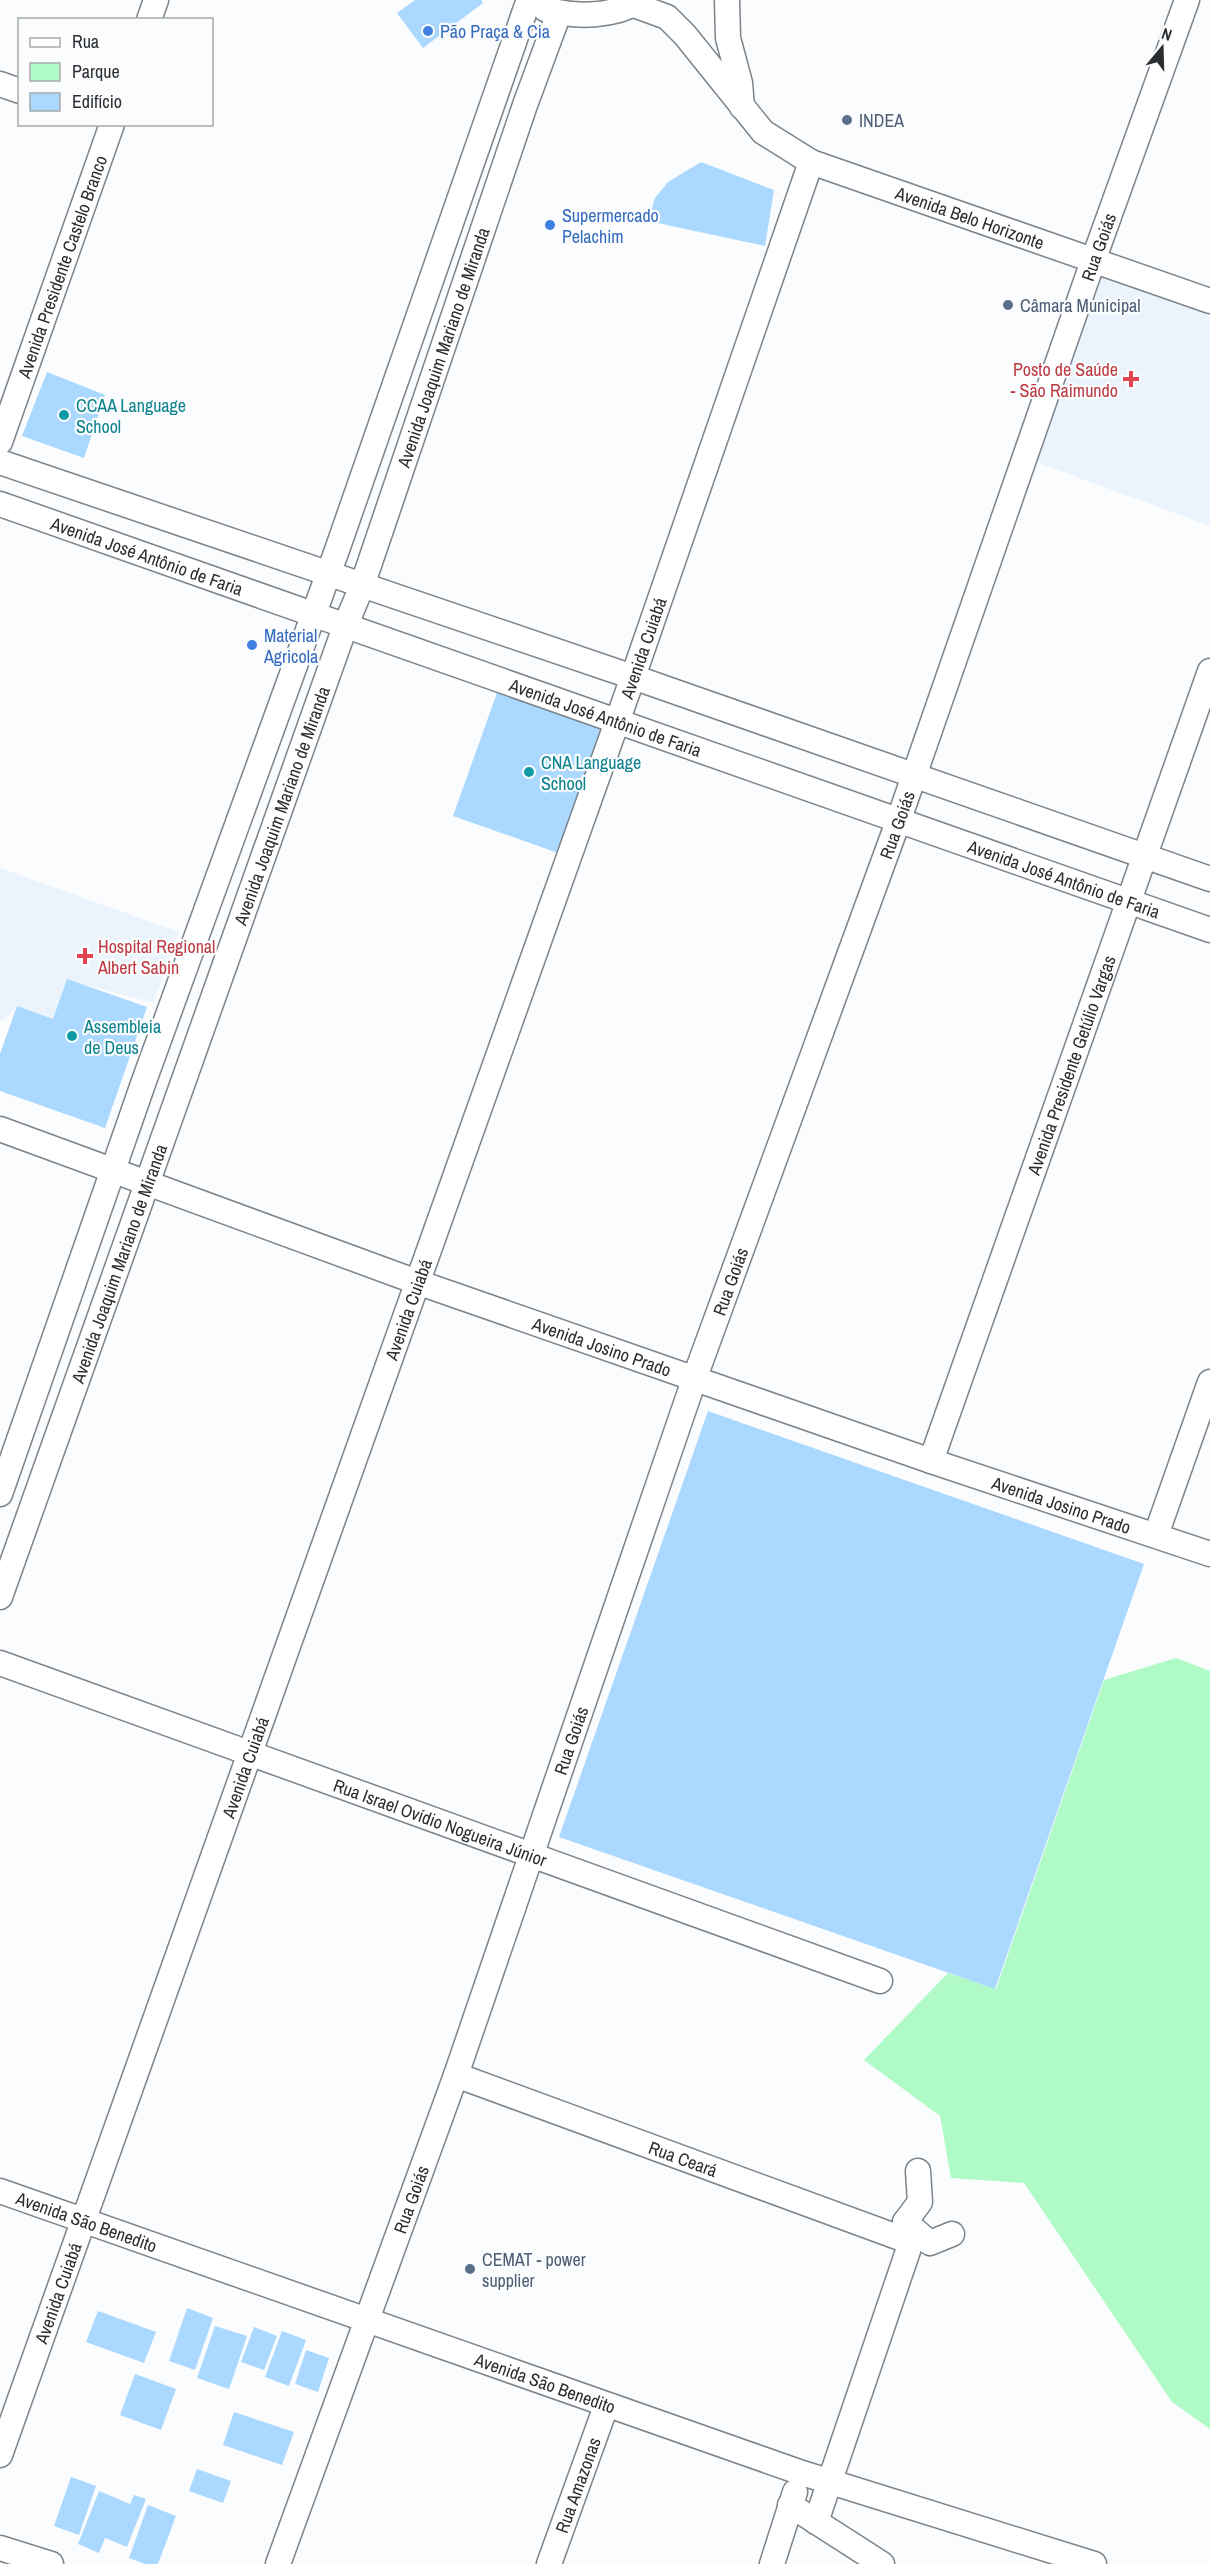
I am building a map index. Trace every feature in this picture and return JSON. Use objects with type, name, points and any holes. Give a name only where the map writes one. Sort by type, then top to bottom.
[{"type":"street","points":[[150,18],[156,0]]},
{"type":"street","points":[[727,0],[728,38],[740,83],[742,109]]},
{"type":"street","name":"Rua Goiás","points":[[278,2564],[456,2075],[695,1377],[899,819],[1093,261],[1188,0]]},
{"type":"street","points":[[526,1],[560,13],[597,15],[638,2]]},
{"type":"street","name":"Avenida Joaquim Mariano de Miranda","points":[[0,1494],[181,980],[329,573],[496,95],[526,1]]},
{"type":"street","name":"Avenida Belo Horizonte","points":[[638,2],[667,17],[685,35],[742,109],[763,132],[811,162],[1210,301]]},
{"type":"street","name":"Avenida Joaquim Mariano de Miranda","points":[[0,1597],[346,624],[362,586],[525,105],[560,13]]},
{"type":"street","points":[[0,84],[18,89]]},
{"type":"street","points":[[496,95],[525,105]]},
{"type":"street","name":"Avenida Presidente Castelo Branco","points":[[0,442],[111,126]]},
{"type":"street","name":"Avenida Cuiabá","points":[[0,2455],[633,677],[811,162]]},
{"type":"street","points":[[0,462],[633,677],[1210,879]]},
{"type":"street","name":"Avenida José Antônio de Faria","points":[[0,504],[617,719],[1210,930]]},
{"type":"street","name":"Avenida Presidente Getúlio Vargas","points":[[931,1461],[1210,670]]},
{"type":"street","points":[[181,980],[215,990]]},
{"type":"street","name":"Avenida Josino Prado","points":[[0,1129],[147,1181],[417,1282],[931,1461],[1210,1554]]},
{"type":"street","points":[[1156,1535],[1210,1382]]},
{"type":"street","name":"Rua Israel Ovídio Nogueira Júnior","points":[[0,1663],[530,1857],[880,1981]]},
{"type":"street","name":"Rua Ceará","points":[[456,2075],[908,2232],[930,2243],[952,2234]]},
{"type":"street","points":[[816,2522],[831,2482],[908,2232],[920,2202],[918,2171]]},
{"type":"street","name":"Avenida São Benedito","points":[[0,2191],[801,2473],[1094,2564]]},
{"type":"street","name":"Rua Amazonas","points":[[549,2564],[606,2406]]},
{"type":"street","points":[[772,2564],[801,2473]]},
{"type":"street","points":[[790,2505],[882,2564]]},
{"type":"street","points":[[0,2548],[51,2564]]},
{"type":"shaded area","name":"Posto de Saúde - São Raimundo","points":[[1093,261],[1210,301],[1210,526],[1025,458]]},
{"type":"shaded area","name":"Hospital Regional Albert Sabin","points":[[0,868],[179,932],[153,1003],[67,980],[53,1019],[17,1006],[3,1021],[0,1020]]},
{"type":"green space","points":[[1176,1658],[1210,1671],[1210,2429],[1172,2402],[1024,2183],[951,2178],[940,2116],[864,2060],[948,1973],[996,1989],[1104,1680]]},
{"type":"building","name":"Pão Praça & Cia","points":[[415,0],[481,0],[483,3],[423,48],[397,13]]},
{"type":"building","points":[[701,162],[774,190],[765,246],[648,221],[655,198],[668,182]]},
{"type":"building","name":"CCAA Language School","points":[[47,372],[105,395],[84,458],[22,436]]},
{"type":"building","name":"CNA Language School","points":[[498,690],[605,728],[561,854],[453,816]]},
{"type":"building","name":"Assembleia de Deus","points":[[67,979],[147,1007],[105,1128],[0,1091],[0,1054],[17,1006],[53,1019]]},
{"type":"building","points":[[708,1411],[1144,1564],[995,1989],[559,1837]]},
{"type":"building","points":[[187,2308],[213,2318],[195,2370],[169,2361]]},
{"type":"building","points":[[98,2311],[156,2332],[144,2363],[86,2342]]},
{"type":"building","points":[[215,2326],[247,2336],[229,2389],[197,2378]]},
{"type":"building","points":[[254,2327],[277,2336],[264,2370],[241,2362]]},
{"type":"building","points":[[282,2331],[306,2340],[289,2386],[265,2377]]},
{"type":"building","points":[[306,2350],[329,2358],[318,2392],[295,2384]]},
{"type":"building","points":[[135,2374],[176,2389],[161,2430],[120,2415]]},
{"type":"building","points":[[234,2412],[294,2432],[282,2465],[223,2445]]},
{"type":"building","points":[[197,2469],[231,2481],[223,2503],[189,2491]]},
{"type":"building","points":[[71,2477],[96,2486],[79,2535],[54,2526]]},
{"type":"building","points":[[99,2491],[130,2504],[134,2495],[146,2499],[127,2547],[105,2538],[99,2553],[78,2544]]},
{"type":"building","points":[[148,2505],[176,2516],[158,2564],[145,2564],[129,2558]]},
{"type":"place","name":"Pão Praça & Cia","points":[[428,31]]},
{"type":"place","name":"INDEA","points":[[847,120]]},
{"type":"place","name":"Supermercado Pelachim","points":[[550,225]]},
{"type":"place","name":"Câmara Municipal","points":[[1008,305]]},
{"type":"place","name":"Posto de Saúde - São Raimundo","points":[[1131,379]]},
{"type":"place","name":"CCAA Language School","points":[[64,415]]},
{"type":"place","name":"Material Agricola","points":[[252,645]]},
{"type":"place","name":"CNA Language School","points":[[529,772]]},
{"type":"place","name":"Hospital Regional Albert Sabin","points":[[85,956]]},
{"type":"place","name":"Assembleia de Deus","points":[[72,1036]]},
{"type":"place","name":"CEMAT - power supplier","points":[[470,2269]]}]
